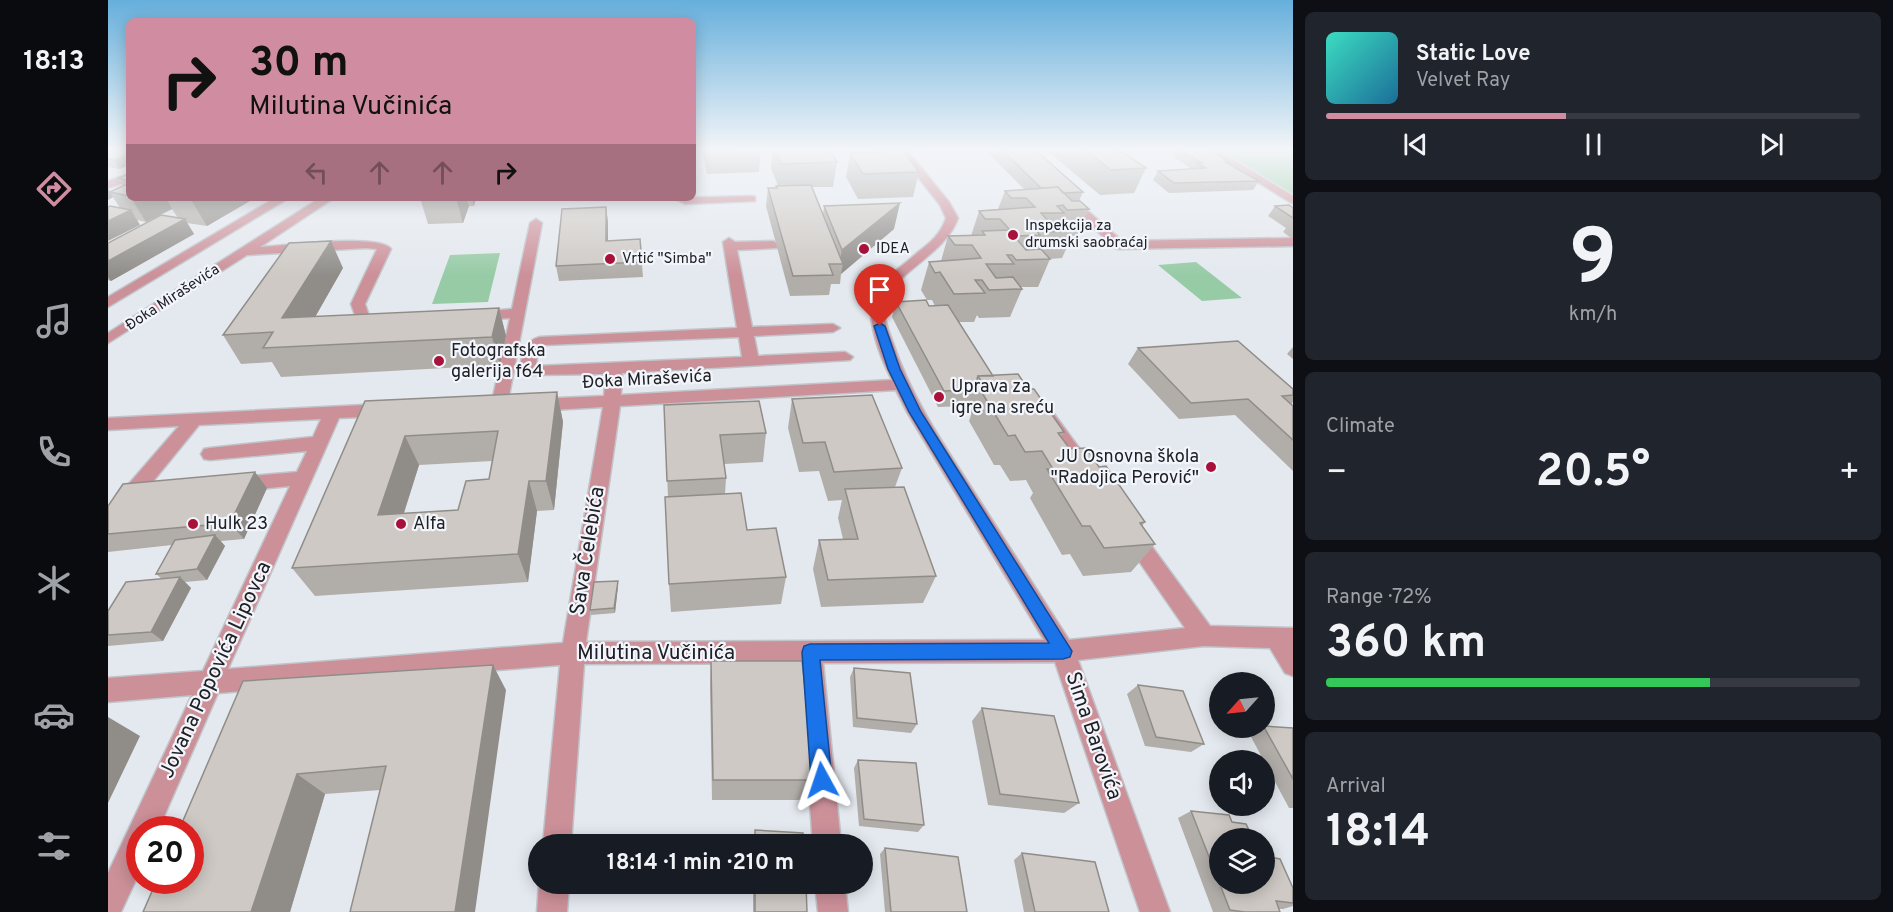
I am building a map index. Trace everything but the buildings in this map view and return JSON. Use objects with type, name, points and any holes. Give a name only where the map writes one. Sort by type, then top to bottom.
[{"type":"street","points":[[901,385],[880,326],[877,308],[882,293],[936,244],[948,230],[952,218],[935,192]]},
{"type":"street","points":[[1278,192],[1293,201]]},
{"type":"street","points":[[696,201],[751,199]]},
{"type":"street","points":[[108,303],[278,201]]},
{"type":"street","name":"Đoka Miraševića","points":[[108,339],[323,201]]},
{"type":"street","points":[[1085,214],[1119,245],[1293,242]]},
{"type":"street","points":[[462,316],[518,313],[536,223]]},
{"type":"street","points":[[243,252],[366,244],[381,246],[385,249],[358,304],[359,314],[363,320],[373,322],[395,321]]},
{"type":"street","points":[[751,362],[729,244],[773,245]]},
{"type":"street","name":"Đoka Miraševića","points":[[518,313],[505,406],[901,385]]},
{"type":"street","points":[[832,328],[540,341],[531,349],[528,365],[532,372],[536,372],[845,357]]},
{"type":"street","points":[[770,393],[777,374],[776,360]]},
{"type":"street","name":"Sava Čelebića","points":[[558,834],[573,653],[612,402],[614,368]]},
{"type":"street","name":"Sima Barovića","points":[[901,385],[915,412],[1063,651],[1155,912]]},
{"type":"street","points":[[1034,398],[1095,484]]},
{"type":"street","points":[[108,424],[404,410]]},
{"type":"street","name":"Jovana Popovića Lipovca","points":[[149,816],[333,412]]},
{"type":"street","points":[[108,522],[195,419]]},
{"type":"street","points":[[210,454],[319,443]]},
{"type":"street","points":[[221,486],[304,478]]},
{"type":"street","points":[[1123,522],[1204,636]]},
{"type":"street","name":"Milutina Vučinića","points":[[108,690],[573,653],[1063,651],[1204,636],[1285,638],[1293,665]]},
{"type":"street","points":[[810,652],[826,834]]},
{"type":"street","points":[[108,906],[126,868]]},
{"type":"street","points":[[552,912],[553,894]]},
{"type":"street","points":[[832,894],[833,912]]},
{"type":"green space","points":[[500,253],[488,302],[432,304],[450,255]]},
{"type":"green space","points":[[1196,262],[1242,298],[1202,301],[1158,265]]},
{"type":"place","name":"Inspekcija za drumski saobraćaj","points":[[1013,235]]},
{"type":"place","name":"IDEA","points":[[864,249]]},
{"type":"place","name":"Vrtić \"Simba\"","points":[[610,259]]},
{"type":"place","name":"Fotografska galerija f64","points":[[439,361]]},
{"type":"place","name":"Uprava za igre na sreću","points":[[939,397]]},
{"type":"place","name":"JU Osnovna škola \"Radojica Perović\"","points":[[1211,467]]},
{"type":"place","name":"Hulk 23","points":[[193,524]]},
{"type":"place","name":"Alfa","points":[[401,524]]},
{"type":"route","points":[[822,780],[810,652],[1063,651],[915,412],[894,369],[880,326]]}]
